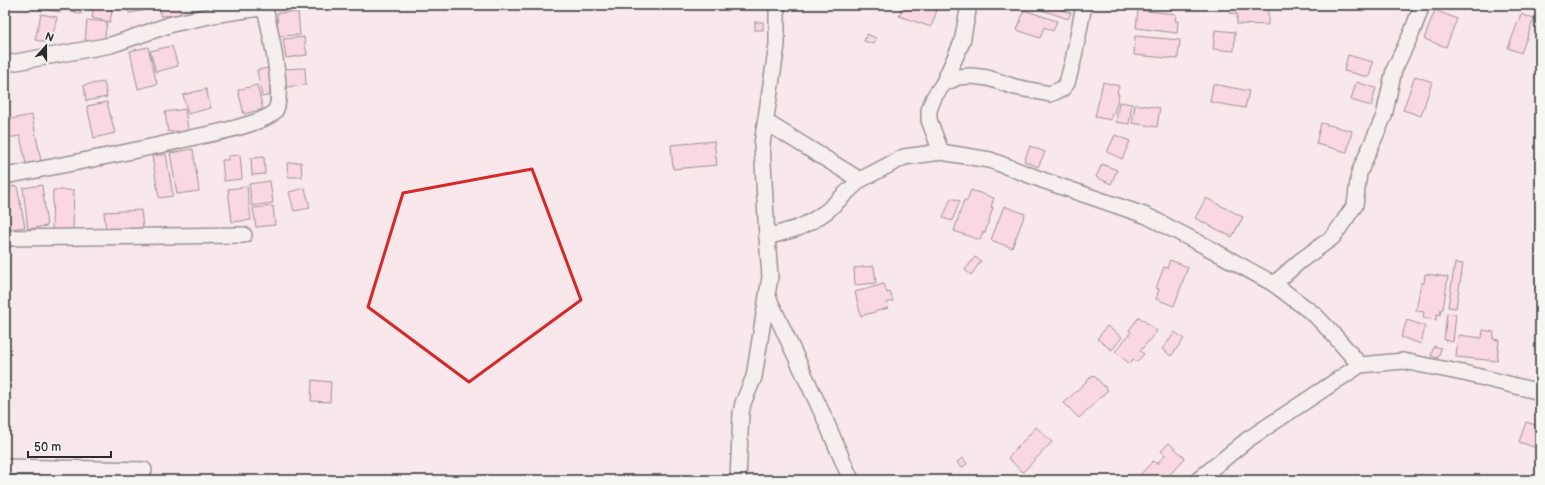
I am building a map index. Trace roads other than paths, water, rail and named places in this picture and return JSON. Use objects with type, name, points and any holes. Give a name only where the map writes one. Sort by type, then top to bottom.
[{"type":"street","points":[[738,480],[741,413],[743,403],[754,377],[770,277],[762,144],[777,45],[778,5]]},
{"type":"street","points":[[941,152],[929,120],[930,110],[934,97],[943,84],[962,42],[969,5]]},
{"type":"street","points":[[943,84],[958,77],[971,76],[988,78],[1015,87],[1050,94],[1062,89],[1067,83],[1073,61],[1084,5]]},
{"type":"street","points":[[1274,284],[1300,261],[1332,237],[1354,205],[1359,173],[1384,116],[1394,70],[1412,32],[1422,5]]},
{"type":"street","points":[[5,64],[111,45],[172,24],[219,14],[260,8],[266,13],[271,36],[277,77],[278,99],[276,111],[268,117],[231,130],[137,151],[5,176]]},
{"type":"street","points":[[766,122],[860,180]]},
{"type":"street","points":[[767,237],[798,228],[812,221],[827,211],[860,180],[904,157],[941,152],[990,160],[1045,181],[1147,216],[1274,284],[1315,315],[1360,366]]},
{"type":"street","points":[[5,238],[244,235]]},
{"type":"street","points":[[768,297],[824,417],[851,480]]},
{"type":"street","points":[[1198,480],[1247,440],[1360,366],[1403,361],[1468,374],[1540,392]]},
{"type":"street","points":[[5,467],[144,470]]}]
